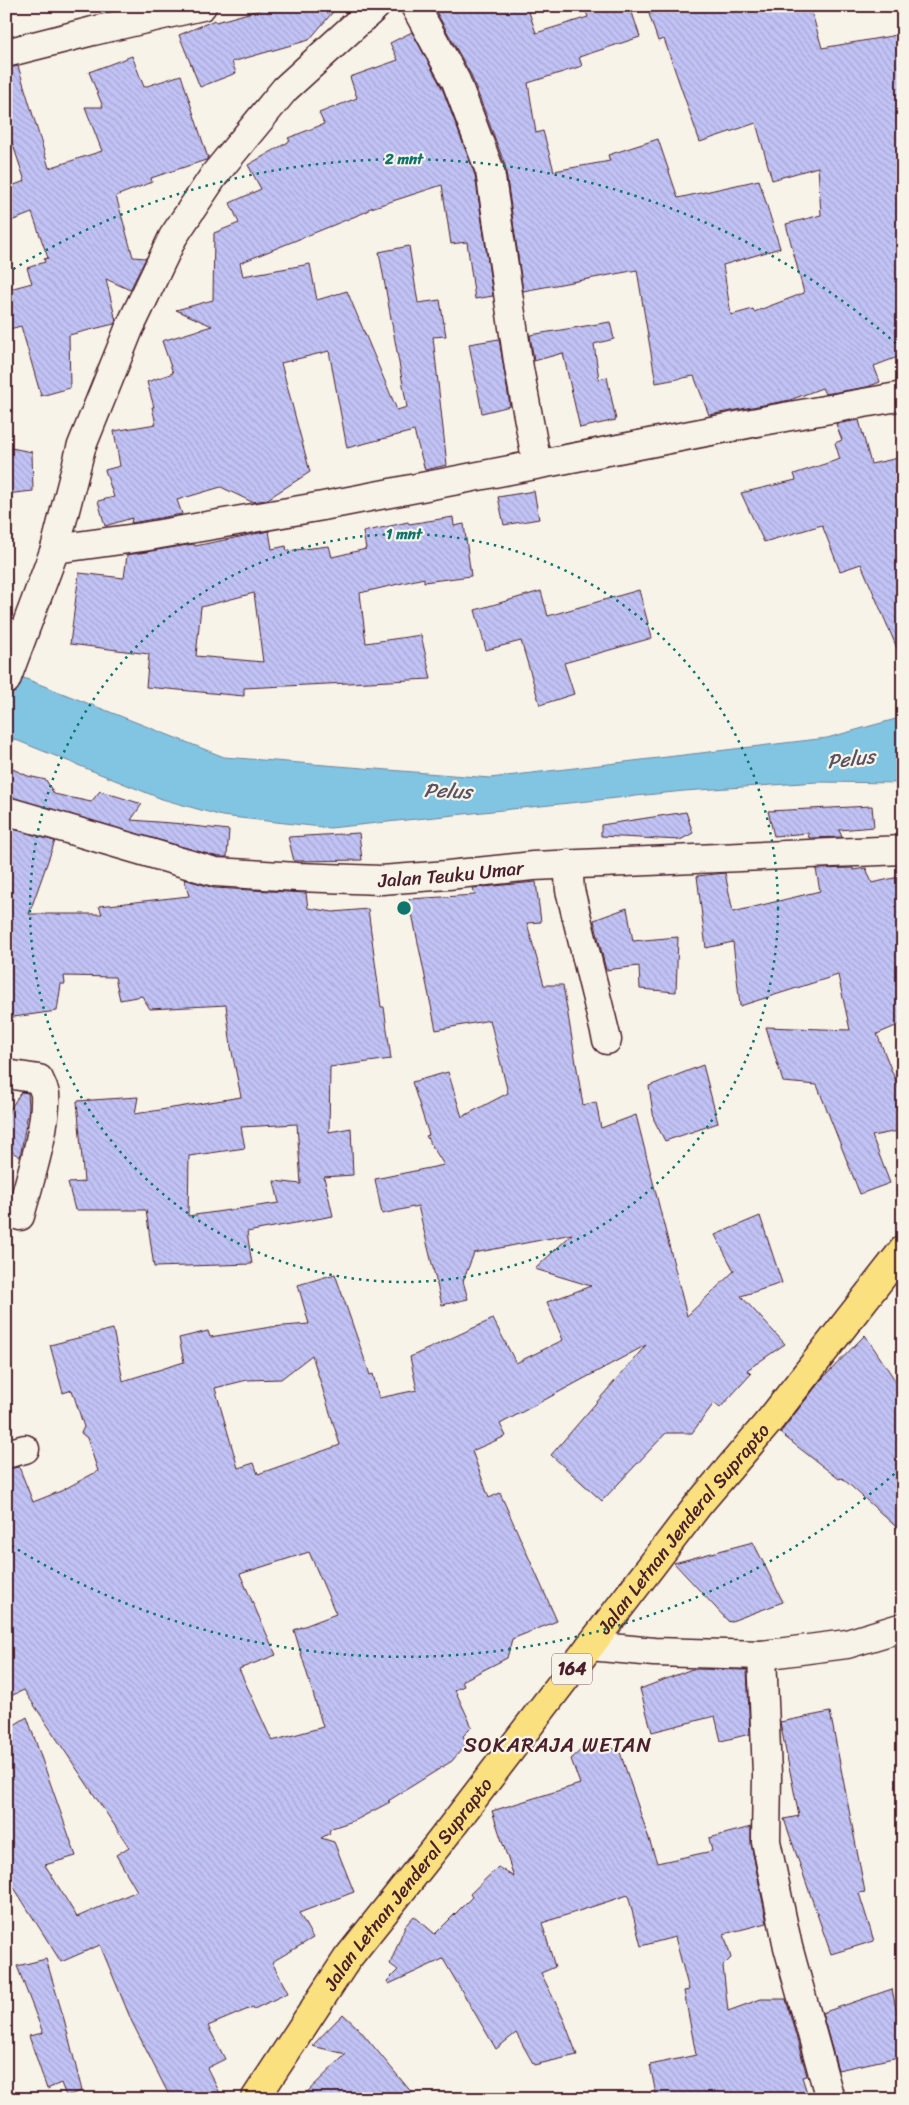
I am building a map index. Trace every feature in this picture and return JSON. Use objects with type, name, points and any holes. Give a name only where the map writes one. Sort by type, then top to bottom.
[{"type":"main road","name":"Jalan Letnan Jenderal Suprapto","points":[[255,2099],[347,1959],[440,1842],[698,1505],[771,1419],[903,1250]]},
{"type":"street","points":[[6,53],[202,6]]},
{"type":"street","points":[[6,680],[55,549],[80,448],[129,329],[173,237],[215,174],[285,89],[376,6]]},
{"type":"street","points":[[415,6],[456,81],[490,171],[519,368],[537,464]]},
{"type":"street","points":[[55,549],[143,537],[323,506],[768,420],[903,396]]},
{"type":"street","name":"Jalan Teuku Umar","points":[[6,811],[215,872],[297,878],[381,880],[568,864],[903,850]]},
{"type":"street","points":[[568,864],[570,890],[607,1040]]},
{"type":"street","points":[[6,1074],[39,1079],[45,1092],[44,1111],[34,1164],[20,1216]]},
{"type":"street","points":[[590,1646],[654,1652],[762,1655],[847,1644],[903,1627]]},
{"type":"street","points":[[762,1655],[767,1774],[766,1841],[788,1947],[830,2099]]},
{"type":"water","name":"Pelus","points":[[6,671],[224,757],[490,778],[827,738],[903,717],[903,783],[817,782],[684,791],[330,828],[222,816],[162,799],[6,736]]},
{"type":"building","points":[[274,6],[338,6],[309,40],[232,62],[236,73],[200,87],[179,35],[215,20],[216,22]]},
{"type":"building","points":[[433,6],[527,6],[536,33],[588,17],[584,6],[630,6],[640,37],[579,57],[582,66],[528,83],[536,133],[543,131],[554,171],[610,161],[608,155],[658,139],[678,198],[759,180],[780,248],[723,265],[731,315],[753,309],[754,312],[804,293],[786,224],[821,215],[818,167],[772,180],[756,123],[700,142],[664,39],[658,41],[649,14],[675,6],[810,6],[822,48],[903,34],[903,355],[874,366],[880,382],[867,387],[825,394],[822,388],[790,400],[709,415],[694,376],[656,383],[637,270],[523,291],[505,165],[471,75]]},
{"type":"building","points":[[412,32],[442,88],[475,175],[493,296],[475,299],[467,242],[451,244],[442,185],[368,209],[368,211],[240,263],[243,276],[310,264],[317,300],[347,291],[397,410],[407,407],[379,252],[409,246],[418,303],[440,300],[446,336],[433,337],[447,465],[425,470],[414,431],[347,448],[329,351],[281,363],[310,472],[266,500],[252,502],[221,487],[177,500],[182,514],[131,523],[132,518],[105,526],[98,501],[114,497],[105,470],[120,466],[114,431],[156,424],[152,407],[154,407],[147,382],[173,373],[162,341],[212,326],[176,310],[213,300],[214,233],[239,223],[230,203],[261,189],[248,165],[290,141],[288,138],[324,124],[319,113],[357,98],[350,77],[398,60],[390,43]]},
{"type":"building","points":[[132,56],[144,87],[181,75],[208,158],[151,178],[152,182],[116,196],[133,257],[146,258],[130,290],[106,279],[116,321],[114,324],[69,335],[70,388],[41,396],[21,326],[6,330],[6,290],[32,283],[27,268],[45,262],[44,259],[48,258],[32,213],[6,223],[6,188],[25,181],[6,124],[6,68],[18,66],[49,168],[102,151],[85,107],[103,107],[89,72]]},
{"type":"building","points":[[610,322],[614,339],[594,344],[599,379],[607,377],[616,420],[580,428],[563,353],[534,361],[530,335]]},
{"type":"building","points":[[499,339],[510,406],[482,413],[469,344]]},
{"type":"building","points":[[859,420],[871,464],[903,457],[903,662],[861,564],[840,571],[822,525],[764,542],[741,493],[796,480],[794,474],[840,459],[835,443],[842,440],[836,424]]},
{"type":"building","points":[[6,447],[32,452],[33,491],[6,494]]},
{"type":"building","points":[[534,491],[539,519],[504,525],[498,497]]},
{"type":"building","points":[[453,517],[454,526],[464,524],[471,576],[424,582],[424,578],[360,593],[366,643],[421,635],[431,679],[244,688],[244,696],[146,687],[149,654],[70,644],[79,573],[124,578],[127,555],[194,544],[195,546],[269,531],[272,549],[286,546],[287,551],[329,546],[332,557],[366,549],[363,532],[408,522],[409,524]],"holes":[[[254,593],[263,662],[196,656],[201,607]]]},
{"type":"building","points":[[639,590],[652,638],[564,663],[574,694],[540,705],[521,641],[486,650],[475,610],[541,591],[548,616]]},
{"type":"building","points":[[6,766],[28,776],[46,780],[54,794],[91,802],[100,791],[142,804],[131,820],[229,830],[227,857],[218,857],[6,796]]},
{"type":"building","points":[[872,806],[874,827],[839,830],[842,837],[809,838],[808,833],[774,836],[768,811]]},
{"type":"building","points":[[686,812],[693,833],[680,840],[601,836],[601,825]]},
{"type":"building","points":[[6,827],[55,841],[29,914],[102,914],[99,906],[189,896],[184,879],[214,888],[306,893],[308,908],[333,912],[368,909],[381,1007],[384,1007],[391,1059],[330,1067],[329,1132],[351,1128],[353,1175],[324,1177],[333,1216],[247,1232],[252,1264],[154,1267],[146,1210],[75,1210],[68,1183],[84,1182],[77,1101],[138,1097],[135,1114],[241,1097],[231,1047],[226,1005],[150,1009],[142,996],[120,1000],[115,977],[64,976],[65,984],[61,984],[57,1011],[6,1018]],"holes":[[[297,1124],[301,1184],[274,1181],[279,1203],[188,1216],[189,1156],[245,1148],[241,1127]]]},
{"type":"building","points":[[359,833],[362,860],[294,861],[288,837]]},
{"type":"building","points":[[853,868],[853,870],[866,868],[872,883],[903,876],[903,1023],[877,1034],[903,1099],[903,1130],[872,1136],[890,1183],[860,1194],[817,1085],[783,1082],[766,1027],[850,1030],[838,975],[740,1006],[733,942],[706,948],[697,876],[725,873],[733,912],[820,891],[816,869]]},
{"type":"building","points":[[536,882],[541,922],[527,923],[544,985],[563,985],[583,1105],[596,1102],[601,1128],[636,1115],[687,1316],[734,1271],[715,1235],[760,1216],[782,1283],[741,1296],[785,1344],[747,1370],[751,1374],[720,1408],[714,1403],[692,1433],[666,1433],[602,1501],[551,1455],[646,1345],[500,1424],[506,1436],[472,1451],[489,1498],[500,1493],[557,1621],[512,1639],[507,1658],[462,1681],[464,1686],[455,1690],[472,1727],[463,1736],[467,1743],[452,1761],[388,1801],[390,1802],[356,1820],[332,1828],[329,1831],[330,1833],[321,1838],[334,1842],[354,1892],[299,1913],[313,1938],[272,1962],[288,1993],[254,2009],[253,2007],[208,2026],[225,2059],[207,2068],[223,2099],[171,2099],[132,2022],[100,1945],[61,1962],[6,1875],[6,1730],[27,1717],[76,1856],[45,1865],[77,1917],[137,1891],[116,1855],[129,1847],[24,1690],[6,1698],[6,1469],[19,1467],[33,1502],[61,1491],[98,1471],[87,1438],[81,1433],[84,1427],[72,1390],[63,1393],[50,1345],[113,1329],[123,1381],[184,1362],[179,1338],[208,1331],[210,1337],[271,1327],[309,1324],[298,1285],[335,1274],[370,1375],[373,1374],[379,1398],[417,1390],[410,1357],[493,1319],[516,1363],[563,1340],[547,1302],[591,1286],[535,1269],[572,1234],[474,1253],[463,1281],[468,1299],[442,1305],[418,1206],[382,1214],[375,1179],[444,1165],[426,1136],[429,1135],[412,1082],[448,1072],[462,1117],[508,1093],[490,1020],[436,1030],[409,899],[475,895],[473,888]],"holes":[[[312,1355],[340,1445],[258,1474],[254,1463],[238,1468],[215,1388],[247,1380],[281,1379]],[[309,1552],[336,1614],[294,1630],[323,1727],[272,1741],[239,1669],[276,1655],[240,1574]]]},
{"type":"building","points":[[627,908],[633,941],[678,937],[676,992],[640,989],[639,966],[606,970],[594,920]]},
{"type":"building","points":[[703,1065],[718,1123],[665,1141],[654,1120],[649,1086]]},
{"type":"building","points":[[21,1092],[28,1093],[29,1107],[20,1157],[6,1148],[6,1116]]},
{"type":"building","points":[[865,1335],[903,1392],[903,1533],[842,1478],[839,1479],[780,1433],[821,1380]]},
{"type":"building","points":[[753,1542],[783,1602],[729,1622],[674,1563]]},
{"type":"building","points":[[692,1669],[747,1670],[750,1734],[721,1741],[715,1716],[652,1732],[640,1689]]},
{"type":"building","points":[[830,1712],[865,1892],[859,1893],[874,1941],[831,1954],[784,1819],[799,1816],[780,1722]]},
{"type":"building","points":[[593,1739],[620,1752],[657,1863],[712,1851],[709,1838],[751,1827],[751,1844],[767,1923],[724,1934],[731,1958],[723,1966],[728,2011],[761,1999],[786,1999],[807,2076],[802,2077],[809,2099],[657,2099],[650,2065],[696,2055],[684,1991],[689,1990],[675,1937],[641,1946],[628,1895],[542,1923],[555,1967],[541,1973],[564,2020],[577,2055],[534,2065],[516,2033],[496,2049],[443,1959],[389,1984],[387,1981],[398,1970],[390,1964],[405,1926],[414,1916],[435,1934],[472,1897],[470,1894],[498,1867],[514,1877],[492,1811],[580,1784],[571,1759]]},
{"type":"building","points":[[46,1959],[64,2019],[82,2091],[66,2096],[61,2083],[47,2089],[29,2036],[43,2033],[17,1966]]},
{"type":"building","points":[[892,1989],[903,2043],[903,2056],[838,2070],[822,2013]]},
{"type":"building","points":[[343,2014],[360,2030],[417,2099],[300,2099],[346,2054],[312,2046]]},
{"type":"district","name":"SOKARAJA WETAN","points":[[558,1745]]}]
